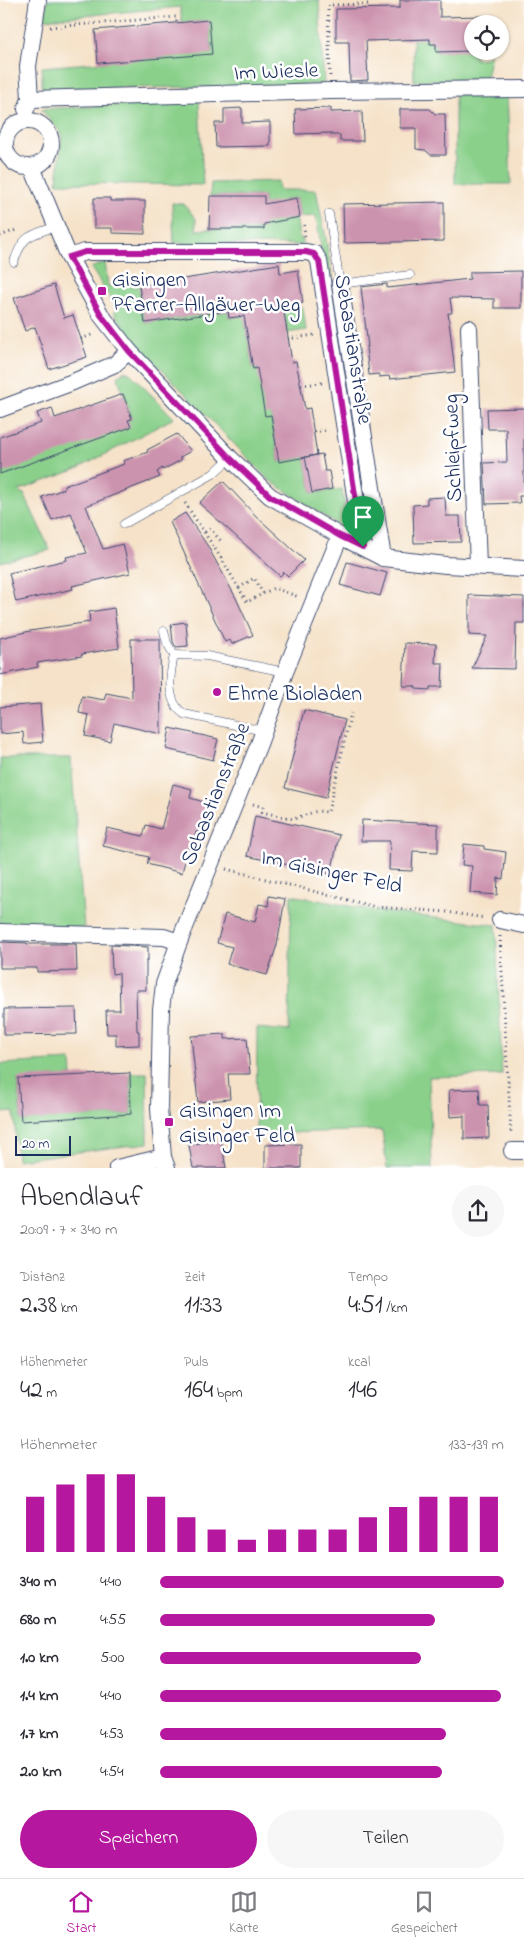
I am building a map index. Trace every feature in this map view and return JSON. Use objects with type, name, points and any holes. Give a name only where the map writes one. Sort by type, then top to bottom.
[{"type":"street","points":[[22,121],[30,99],[28,66],[38,0]]},
{"type":"street","name":"Im Wiesle","points":[[30,99],[330,91],[524,89]]},
{"type":"street","points":[[30,120],[43,126],[51,139],[49,153],[45,160],[32,167],[18,165],[2,148],[10,128],[22,121],[30,120]]},
{"type":"street","points":[[32,167],[69,257],[101,315],[129,351],[230,458],[270,496],[383,558],[446,565],[524,569]]},
{"type":"street","name":"Sebastianstraße","points":[[69,257],[85,252],[306,252],[314,254],[319,261],[363,547]]},
{"type":"street","points":[[340,284],[383,558]]},
{"type":"street","name":"Schleipfweg","points":[[469,328],[478,566]]},
{"type":"street","points":[[0,409],[115,364],[129,351]]},
{"type":"street","name":"Sebastianstraße","points":[[165,1163],[159,1109],[161,1010],[164,984],[340,536]]},
{"type":"street","points":[[500,920],[524,925]]},
{"type":"street","points":[[0,932],[164,937],[179,942]]},
{"type":"street","points":[[118,1168],[165,1163]]},
{"type":"lane","points":[[329,214],[340,284],[410,275]]},
{"type":"lane","points":[[14,262],[20,245],[26,238],[57,226]]},
{"type":"lane","points":[[124,524],[213,474],[230,458]]},
{"type":"lane","points":[[164,632],[167,644],[174,655],[169,677],[173,699],[178,710],[184,714],[264,731]]},
{"type":"lane","points":[[174,655],[207,656],[285,672]]},
{"type":"path","points":[[330,91],[328,5],[369,4]]},
{"type":"path","points":[[34,29],[176,17],[177,23]]},
{"type":"path","points":[[81,339],[99,332]]},
{"type":"path","points":[[288,339],[320,334]]},
{"type":"path","points":[[301,386],[328,382]]},
{"type":"path","points":[[314,432],[335,429]]},
{"type":"path","points":[[180,494],[246,602],[274,588],[303,598]]},
{"type":"path","points":[[204,532],[210,529],[222,542]]},
{"type":"path","points":[[239,588],[254,578],[263,593]]},
{"type":"path","points":[[245,802],[263,807],[262,812],[293,819],[316,811],[328,812],[351,713]]},
{"type":"path","name":"Im Gisinger Feld","points":[[220,867],[376,907],[447,912],[500,920]]},
{"type":"path","points":[[500,920],[518,1151]]},
{"type":"green space","points":[[47,0],[319,0],[324,84],[238,87],[42,88],[42,67],[212,53],[209,21],[182,23],[180,7],[45,19]]},
{"type":"green space","points":[[412,0],[430,39],[436,44],[436,52],[464,48],[464,60],[490,60],[484,79],[414,81]]},
{"type":"green space","points":[[507,94],[511,184],[455,184],[455,95]]},
{"type":"green space","points":[[199,101],[203,185],[57,183],[62,134],[41,109]]},
{"type":"green space","points":[[278,181],[279,190],[316,190],[326,239],[373,532],[368,533],[316,216],[300,217],[297,198],[284,200],[288,219],[294,218],[297,221],[299,238],[302,238],[303,245],[174,243],[172,203],[184,204],[196,219],[196,230],[263,229],[264,196],[210,196],[211,183]]},
{"type":"green space","points":[[105,262],[108,286],[139,286],[145,323],[228,311],[229,318],[303,307],[306,330],[287,333],[284,315],[245,322],[253,368],[257,368],[271,415],[279,462],[305,457],[312,493],[342,489],[349,532],[269,480],[132,339],[114,313],[116,307],[91,268]]},
{"type":"green space","points":[[125,371],[130,373],[174,418],[77,469],[18,491],[24,494],[50,550],[0,562],[0,466],[132,419],[118,378]]},
{"type":"green space","points":[[0,758],[71,758],[84,928],[0,925]]},
{"type":"green space","points":[[291,895],[376,911],[496,925],[502,1075],[429,1077],[432,1168],[387,1168],[382,1130],[256,1134],[257,1028],[289,1031]]},
{"type":"green space","points":[[71,1060],[72,1076],[18,1079],[21,1120],[131,1114],[130,1073],[147,1073],[148,1143],[17,1160],[14,1112],[0,1113],[0,1064]]},
{"type":"building","points":[[400,0],[440,0],[440,17],[464,16],[464,51],[436,52],[436,44],[430,44],[430,39],[366,41],[368,80],[350,81],[349,42],[336,42],[336,9],[400,8]]},
{"type":"building","points":[[209,20],[212,54],[98,63],[95,30]]},
{"type":"building","points":[[242,108],[242,123],[270,122],[270,146],[216,147],[215,123],[224,123],[224,109]]},
{"type":"building","points":[[331,108],[331,112],[362,111],[363,141],[340,141],[340,135],[331,135],[331,133],[296,134],[295,109]]},
{"type":"building","points":[[400,109],[430,109],[435,114],[445,114],[446,155],[431,155],[425,150],[416,149],[416,128],[400,128]]},
{"type":"building","points":[[210,196],[264,196],[264,204],[297,198],[300,217],[264,224],[264,229],[209,229]]},
{"type":"building","points":[[94,198],[110,198],[110,201],[145,201],[145,234],[112,233],[112,228],[94,228]]},
{"type":"building","points":[[444,202],[444,241],[344,243],[343,204]]},
{"type":"building","points":[[279,264],[280,273],[298,270],[303,303],[283,306],[292,362],[296,361],[305,409],[310,408],[317,455],[279,462],[271,415],[265,416],[257,368],[253,369],[244,316],[229,318],[228,311],[145,323],[139,286]]},
{"type":"building","points":[[521,271],[521,308],[494,308],[494,299],[450,298],[452,313],[448,313],[455,372],[390,379],[389,376],[379,377],[379,374],[369,375],[366,347],[368,347],[361,287],[387,284],[387,288],[470,279],[470,272]]},
{"type":"building","points":[[54,285],[64,318],[73,315],[87,357],[49,369],[35,327],[25,331],[14,298]]},
{"type":"building","points":[[123,394],[132,419],[128,420],[131,427],[0,474],[0,437],[41,423],[37,413],[52,408],[55,418]]},
{"type":"building","points":[[524,408],[524,496],[519,496],[520,503],[486,504],[484,463],[507,462],[506,429],[488,429],[487,409]]},
{"type":"building","points":[[177,434],[191,451],[180,457],[181,460],[157,472],[160,477],[86,506],[103,549],[123,544],[130,573],[72,586],[73,589],[16,602],[9,573],[67,560],[66,557],[87,553],[71,513],[52,520],[42,497],[64,489],[64,486],[124,464],[123,461],[148,452],[147,450]]},
{"type":"building","points":[[322,454],[325,471],[329,471],[332,489],[312,493],[305,457]]},
{"type":"building","points":[[223,481],[256,516],[304,560],[288,576],[284,572],[280,576],[199,503]]},
{"type":"building","points":[[445,497],[446,516],[460,516],[461,542],[414,543],[413,505],[427,504],[427,498]]},
{"type":"building","points":[[185,513],[207,545],[236,598],[253,635],[232,644],[230,640],[225,642],[170,522]]},
{"type":"building","points":[[347,562],[387,573],[380,596],[340,585]]},
{"type":"building","points":[[469,595],[524,597],[524,623],[516,623],[515,669],[472,668],[487,636],[469,635]]},
{"type":"building","points":[[114,608],[119,648],[37,663],[38,667],[0,675],[0,638],[30,631],[90,622],[89,612]]},
{"type":"building","points":[[186,622],[188,646],[176,647],[173,642],[171,624]]},
{"type":"building","points":[[131,639],[160,639],[161,734],[114,723],[110,741],[85,736],[89,715],[79,713],[82,696],[104,700],[106,693],[132,698]]},
{"type":"building","points":[[405,643],[436,644],[435,663],[443,663],[442,687],[430,687],[430,690],[416,689],[415,686],[403,686]]},
{"type":"building","points":[[40,704],[43,742],[24,744],[23,732],[0,734],[0,707]]},
{"type":"building","points":[[304,710],[345,720],[326,798],[285,788]]},
{"type":"building","points":[[170,728],[218,739],[213,760],[166,749]]},
{"type":"building","points":[[173,784],[192,789],[190,798],[208,803],[200,832],[196,832],[192,849],[188,848],[182,873],[147,864],[149,857],[103,846],[107,828],[143,836],[146,825],[161,829]]},
{"type":"building","points":[[255,816],[339,835],[331,874],[247,856]]},
{"type":"building","points":[[362,820],[438,824],[438,852],[413,851],[412,871],[389,870],[390,841],[361,841]]},
{"type":"building","points":[[464,844],[484,846],[484,849],[506,852],[503,879],[498,878],[497,895],[470,893],[472,866],[462,865]]},
{"type":"building","points":[[269,896],[285,899],[277,945],[267,975],[227,964],[232,947],[217,943],[225,914],[255,922],[259,904],[268,906]]},
{"type":"building","points":[[0,942],[76,944],[77,971],[37,972],[37,968],[0,968]]},
{"type":"building","points":[[111,945],[148,947],[146,990],[136,990],[139,1045],[116,1046],[116,1034],[107,1034],[106,1010],[120,1010],[119,973],[112,974]]},
{"type":"building","points":[[76,1008],[77,1034],[4,1035],[4,1009]]},
{"type":"building","points":[[225,1034],[225,1039],[247,1038],[250,1074],[228,1074],[230,1099],[198,1102],[191,1036]]},
{"type":"building","points":[[130,1073],[131,1114],[21,1121],[18,1078]]},
{"type":"building","points":[[479,1089],[480,1105],[488,1105],[489,1138],[464,1139],[464,1116],[450,1117],[449,1090]]},
{"type":"building","points":[[221,1139],[226,1168],[193,1168],[189,1145]]},
{"type":"building","points":[[301,1144],[301,1168],[265,1168],[265,1145]]},
{"type":"place","name":"Gisingen Pfarrer-Allgäuer-Weg","points":[[102,291]]},
{"type":"place","name":"Ehrne Bioladen","points":[[217,692]]},
{"type":"place","name":"Gisingen Im Gisinger Feld","points":[[169,1122]]},
{"type":"route","points":[[85,252],[306,252],[314,254],[319,261],[363,547],[270,496],[230,458],[129,351],[101,315],[69,257],[85,252]]}]
